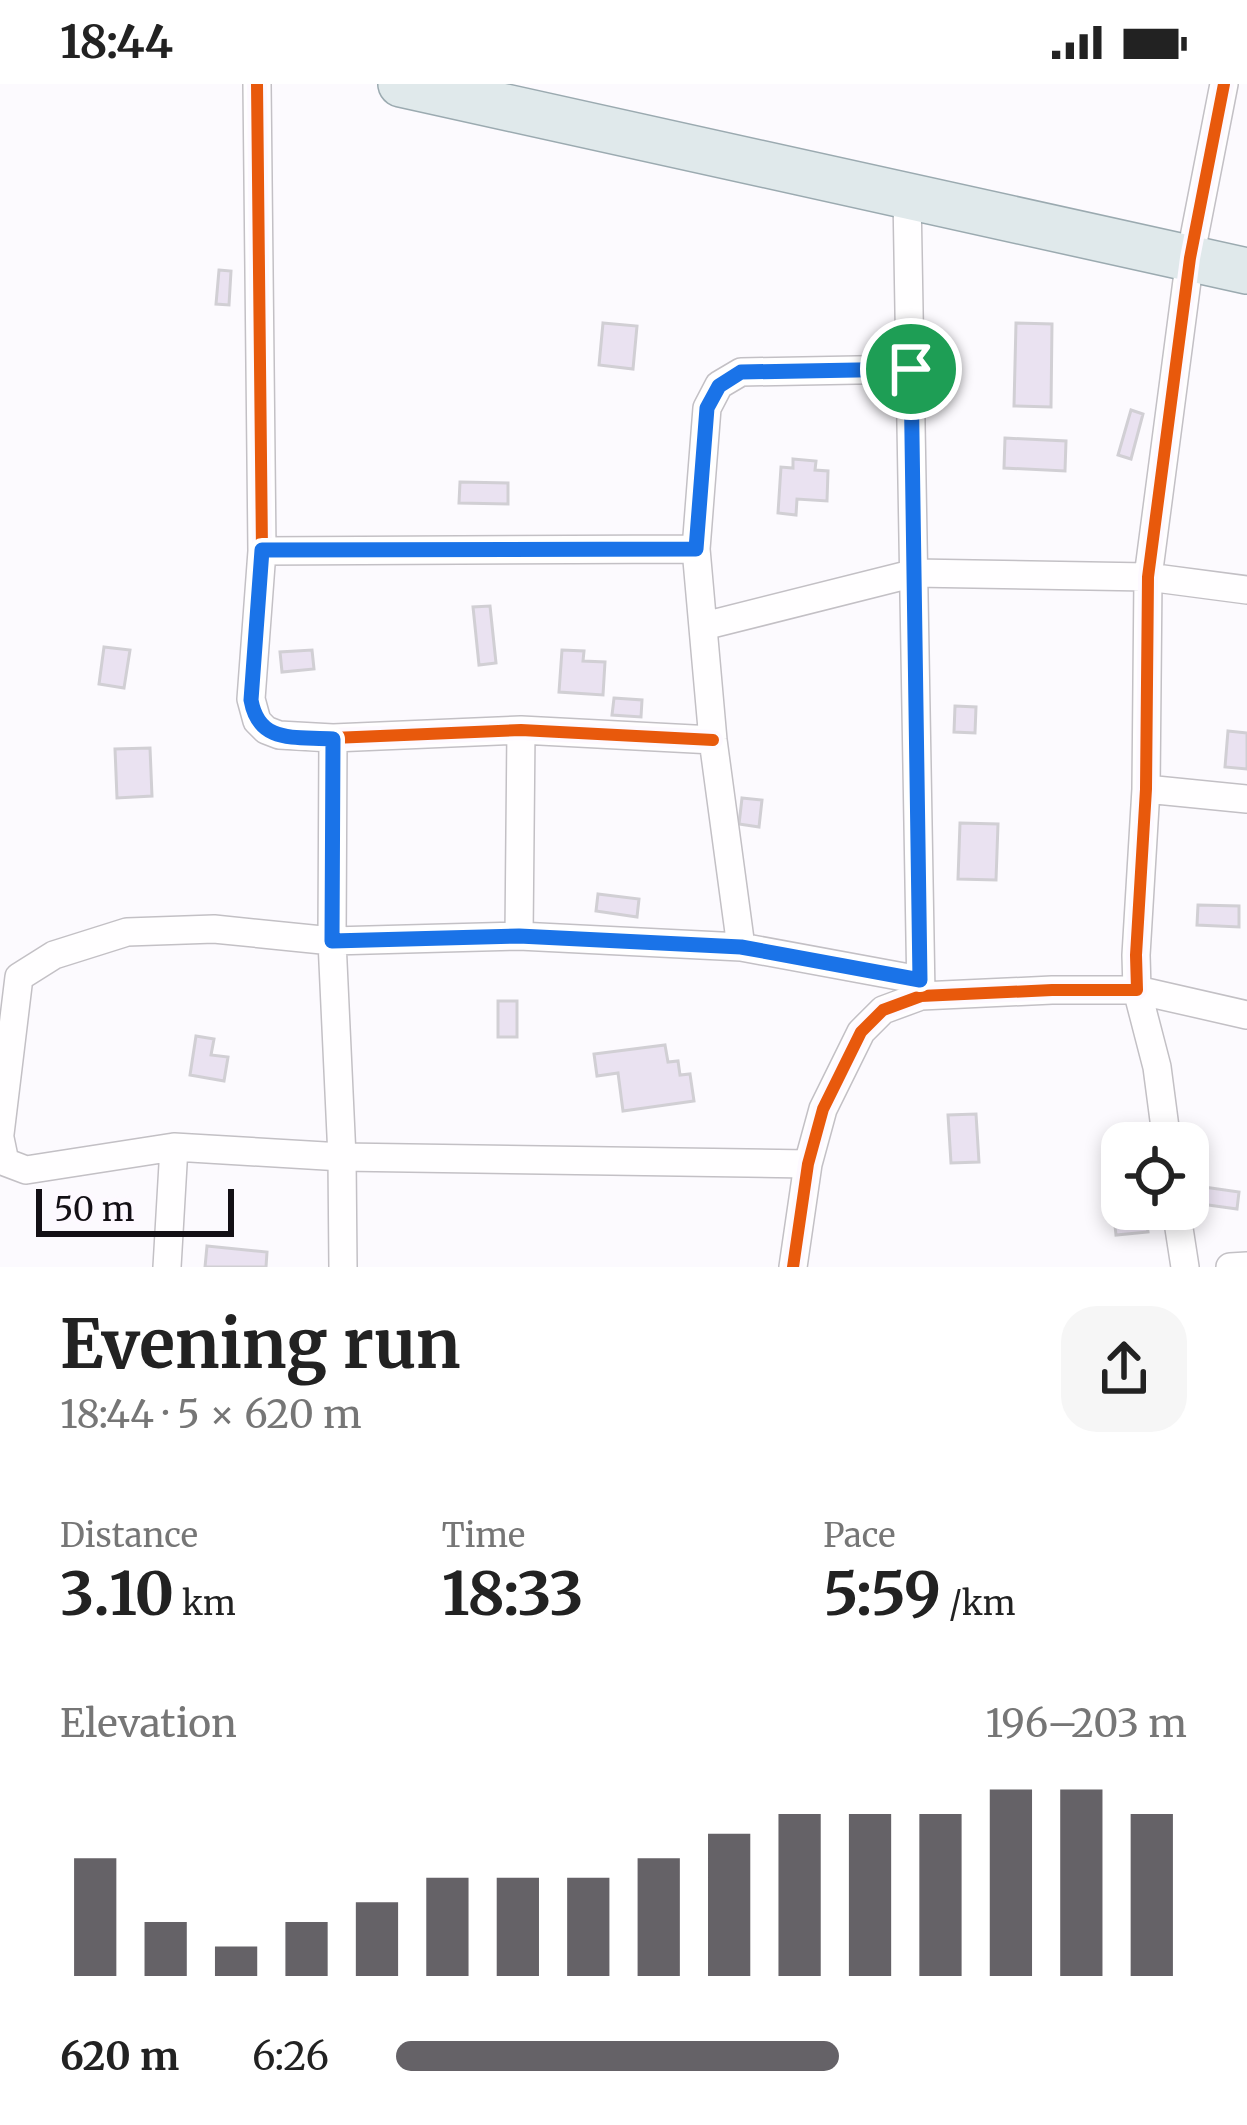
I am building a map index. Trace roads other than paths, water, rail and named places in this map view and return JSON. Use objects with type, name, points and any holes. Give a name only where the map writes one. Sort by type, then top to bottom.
[{"type":"main road","points":[[401,84],[1247,271]]},
{"type":"street","points":[[257,84],[262,550],[251,700],[257,721],[279,735],[333,739],[521,730],[713,740]]},
{"type":"street","points":[[1164,1122],[1157,1067],[1137,990],[1148,577],[1190,258],[1224,84]]},
{"type":"street","points":[[907,196],[920,988]]},
{"type":"street","points":[[741,947],[713,740],[696,549],[707,408],[719,386],[741,372],[911,369]]},
{"type":"street","points":[[262,550],[696,549]]},
{"type":"street","points":[[704,626],[915,573],[1148,577],[1247,590]]},
{"type":"street","points":[[519,936],[521,730]]},
{"type":"street","points":[[333,739],[332,941],[343,1267]]},
{"type":"street","points":[[1145,789],[1247,799]]},
{"type":"street","points":[[808,1165],[342,1157],[174,1147],[26,1170],[5,1162],[0,1136],[19,977],[54,955],[127,932],[214,929],[332,941],[519,936],[741,947],[920,988],[1137,990],[1247,1016]]},
{"type":"street","points":[[793,1267],[808,1165],[823,1109],[861,1032],[883,1010],[920,988]]},
{"type":"street","points":[[167,1267],[174,1147]]},
{"type":"street","points":[[1179,1230],[1185,1267]]},
{"type":"street","points":[[1230,1267],[1247,1266]]}]
